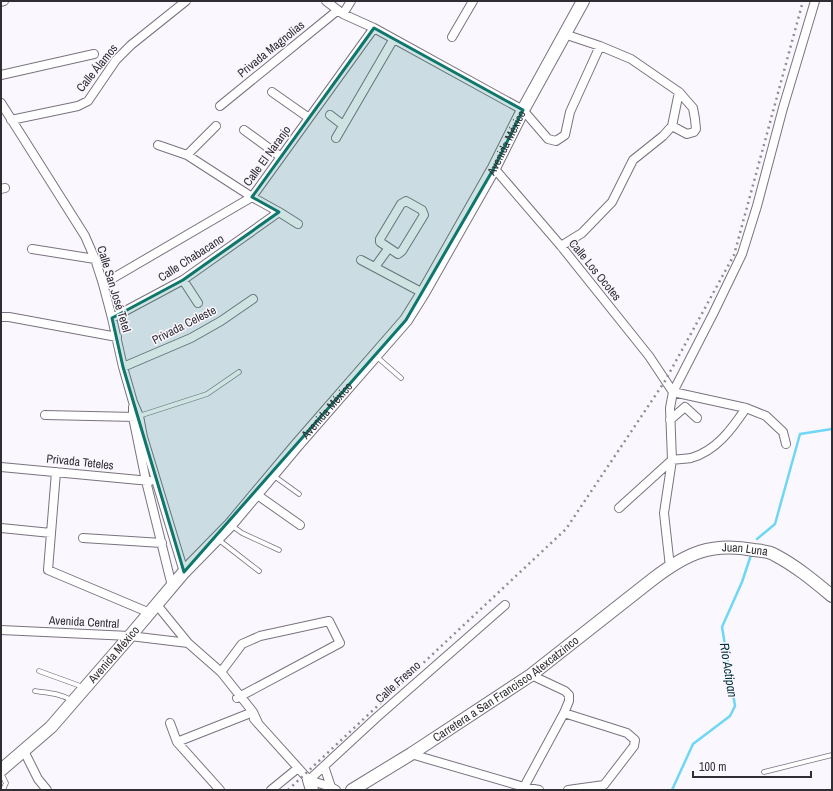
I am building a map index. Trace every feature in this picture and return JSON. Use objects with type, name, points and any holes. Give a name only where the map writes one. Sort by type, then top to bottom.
[{"type":"main road","name":"Avenida México","points":[[1,770],[51,727],[154,609],[184,572],[230,525],[406,320],[494,168],[523,110],[583,1]]},
{"type":"main road","name":"Juan Luna","points":[[653,579],[687,556],[704,550],[721,547],[737,547],[774,554],[802,571],[832,596]]},
{"type":"main road","name":"Carretera a San Francisco Atexcatzinco","points":[[352,790],[412,754],[531,675],[653,579]]},
{"type":"street","name":"Calle Álamos","points":[[11,120],[78,106],[88,101],[116,60],[131,45],[186,1]]},
{"type":"street","points":[[326,1],[340,12],[374,28],[392,40],[523,110],[548,138],[556,141],[565,135],[570,112],[600,46]]},
{"type":"street","name":"Privada Magnolias","points":[[220,106],[340,12],[351,1]]},
{"type":"street","points":[[452,37],[473,1]]},
{"type":"street","points":[[670,567],[664,514],[672,460],[670,408],[673,392],[742,254],[815,1]]},
{"type":"street","name":"Calle El Naranjo","points":[[103,284],[252,197],[374,28]]},
{"type":"street","points":[[564,34],[600,46],[631,59],[679,92],[692,108],[696,119],[696,129],[694,132],[687,134],[672,126]]},
{"type":"street","points":[[336,138],[392,40]]},
{"type":"street","points":[[1,75],[94,54]]},
{"type":"street","points":[[272,92],[309,118]]},
{"type":"street","points":[[561,246],[582,233],[612,202],[633,160],[663,136],[672,126],[679,92]]},
{"type":"street","name":"Calle San José Tetel","points":[[2,107],[85,236],[95,259],[103,284],[133,402],[146,481],[172,586]]},
{"type":"street","points":[[330,115],[343,125]]},
{"type":"street","points":[[187,155],[216,126]]},
{"type":"street","points":[[244,130],[281,157]]},
{"type":"street","points":[[158,144],[187,155],[252,197],[280,212],[298,224]]},
{"type":"street","name":"Calle Los Ocotes","points":[[494,168],[561,246],[649,356],[673,392]]},
{"type":"street","points":[[406,202],[422,210],[424,215],[402,252],[398,254],[388,248],[380,242],[380,239],[401,204],[406,202]]},
{"type":"street","name":"Calle Chabacano","points":[[112,318],[183,280],[280,212]]},
{"type":"street","points":[[375,267],[388,248]]},
{"type":"street","points":[[32,249],[95,259]]},
{"type":"street","points":[[361,260],[423,293]]},
{"type":"street","points":[[183,280],[198,303]]},
{"type":"street","name":"Privada Celeste","points":[[123,367],[191,338],[221,321],[253,299]]},
{"type":"street","points":[[1,317],[9,317],[116,337]]},
{"type":"street","points":[[673,392],[746,408],[766,416],[783,432],[786,444]]},
{"type":"street","points":[[670,420],[685,407],[697,418]]},
{"type":"street","points":[[619,508],[672,460],[691,458],[710,449],[724,437],[746,408]]},
{"type":"street","points":[[45,415],[136,417]]},
{"type":"street","name":"Calle San José Tetel","points":[[136,417],[184,572]]},
{"type":"street","name":"Privada Teteles","points":[[1,467],[156,481]]},
{"type":"street","points":[[56,472],[48,570],[154,609],[188,644],[221,672],[238,697]]},
{"type":"street","points":[[256,494],[300,525]]},
{"type":"street","points":[[1,528],[50,533]]},
{"type":"street","points":[[83,538],[162,543]]},
{"type":"street","name":"Calle Fresno","points":[[310,785],[324,766],[505,605]]},
{"type":"street","points":[[221,672],[242,644],[260,636],[329,621],[340,643],[238,697]]},
{"type":"street","name":"Avenida Central","points":[[1,630],[130,636],[188,644]]},
{"type":"street","points":[[208,661],[217,675],[238,697],[258,723],[298,768],[310,785],[333,788],[324,766]]},
{"type":"street","points":[[524,787],[564,713],[569,700],[569,695],[565,691],[531,675]]},
{"type":"street","points":[[177,742],[251,713]]},
{"type":"street","points":[[564,713],[627,733],[635,740],[634,746],[604,785],[568,790]]},
{"type":"street","points":[[170,723],[177,742],[220,790]]},
{"type":"street","points":[[24,751],[38,779],[46,790]]},
{"type":"street","points":[[412,754],[524,787],[539,790]]},
{"type":"street","points":[[271,790],[298,768]]},
{"type":"lane","points":[[375,356],[401,378]]},
{"type":"lane","points":[[136,417],[207,394],[239,372]]},
{"type":"lane","points":[[272,475],[299,494]]},
{"type":"lane","points":[[230,525],[278,550]]},
{"type":"lane","points":[[217,538],[259,571]]},
{"type":"lane","points":[[39,671],[85,688]]},
{"type":"lane","points":[[35,691],[52,694],[56,693],[73,701]]},
{"type":"lane","points":[[764,772],[832,755]]},
{"type":"lane","points":[[1,773],[6,783],[3,790]]},
{"type":"highlighted area","points":[[374,28],[523,110],[494,168],[406,320],[184,572],[123,367],[112,318],[183,280],[279,212],[252,197]]},
{"type":"waterway","name":"Río Actipan","points":[[757,539],[775,524],[800,434],[832,429]]},
{"type":"waterway","name":"Río Actipan","points":[[672,790],[693,744],[730,716],[735,706],[722,627],[742,582],[751,555]]},
{"type":"railway","points":[[288,790],[566,529],[665,381],[734,255],[803,1]]}]
